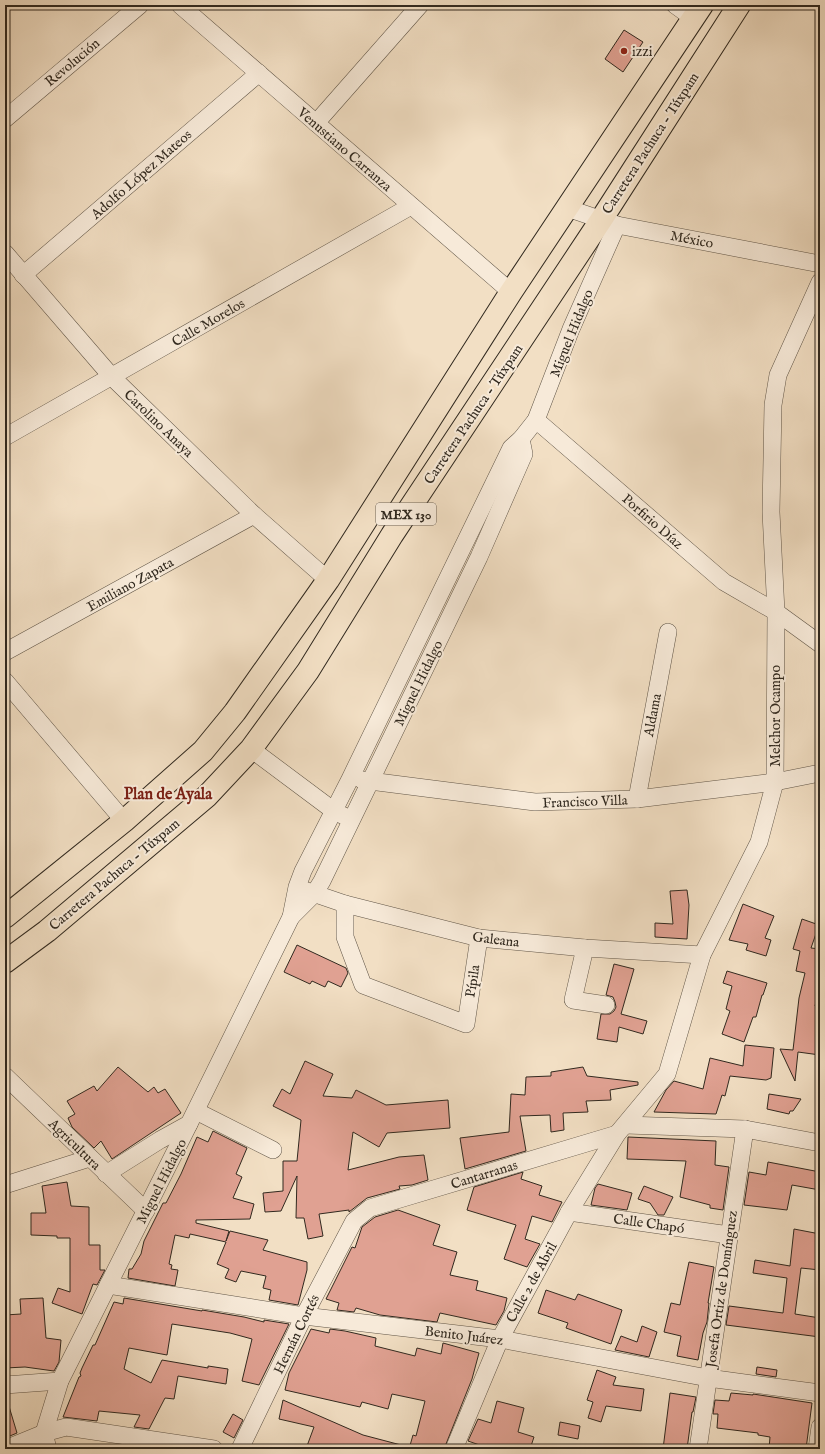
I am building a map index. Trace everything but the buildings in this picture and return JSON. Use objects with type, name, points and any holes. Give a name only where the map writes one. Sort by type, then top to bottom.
[{"type":"main road","name":"Carretera Pachuca - Túxpam","points":[[5,962],[47,931],[207,796],[251,750],[308,671],[392,535],[609,222],[739,5]]},
{"type":"main road","name":"MEX 130","points":[[5,917],[124,821],[203,751],[235,712],[328,580],[511,292],[697,12]]},
{"type":"street","name":"Revolución","points":[[5,119],[140,5]]},
{"type":"street","name":"Venustiano Carranza","points":[[180,5],[511,292]]},
{"type":"street","points":[[316,123],[420,5]]},
{"type":"street","points":[[675,5],[697,12]]},
{"type":"street","name":"Adolfo López Mateos","points":[[23,275],[258,73]]},
{"type":"street","name":"Calle Morelos","points":[[7,432],[112,377],[411,206]]},
{"type":"street","name":"México","points":[[566,208],[609,222],[820,264]]},
{"type":"street","name":"Miguel Hidalgo","points":[[46,1441],[60,1381],[193,1118],[291,917],[297,887],[303,871],[350,779],[511,448],[521,439],[536,420],[572,329],[609,222]]},
{"type":"street","name":"Carolino Anaya","points":[[5,253],[112,377],[254,515],[328,580]]},
{"type":"street","name":"Melchor Ocampo","points":[[622,1129],[667,1074],[702,955],[759,842],[775,782],[776,612],[771,512],[773,405],[778,375],[820,282]]},
{"type":"street","name":"Porfirio Díaz","points":[[536,420],[724,582],[776,612],[820,644]]},
{"type":"street","name":"Miguel Hidalgo","points":[[291,917],[314,894],[322,881],[371,782],[469,578],[524,454],[521,439]]},
{"type":"street","name":"Emiliano Zapata","points":[[5,652],[254,515]]},
{"type":"street","points":[[452,570],[469,578]]},
{"type":"street","name":"Aldama","points":[[637,799],[668,632]]},
{"type":"street","points":[[5,680],[124,821]]},
{"type":"street","points":[[251,750],[334,811],[352,820]]},
{"type":"street","name":"Francisco Villa","points":[[350,779],[535,802],[637,799],[775,782],[820,773]]},
{"type":"street","name":"Galeana","points":[[297,887],[345,904],[479,938],[585,948],[702,955]]},
{"type":"street","name":"Pípila","points":[[345,904],[345,936],[363,984],[466,1024],[479,938]]},
{"type":"street","points":[[585,948],[573,1000],[606,1005]]},
{"type":"street","name":"Agricultura","points":[[5,1076],[146,1211]]},
{"type":"street","points":[[106,1174],[193,1118],[273,1150]]},
{"type":"street","name":"Cantarranas","points":[[354,1221],[370,1208],[622,1129],[745,1129],[820,1143]]},
{"type":"street","name":"Calle 2 de Abril","points":[[454,1449],[500,1339],[569,1212],[622,1129]]},
{"type":"street","name":"Josefa Ortiz de Domínguez","points":[[698,1449],[745,1129]]},
{"type":"street","points":[[5,1185],[90,1158]]},
{"type":"street","name":"Calle Chapó","points":[[569,1212],[729,1235]]},
{"type":"street","name":"Hernán Cortés","points":[[240,1449],[304,1316],[354,1221]]},
{"type":"street","name":"Benito Juárez","points":[[108,1285],[304,1316],[500,1339],[708,1378],[820,1393]]},
{"type":"street","points":[[5,1385],[60,1381]]},
{"type":"street","points":[[5,1449],[46,1441],[66,1427],[214,1449]]},
{"type":"street","points":[[817,1449],[820,1427]]},
{"type":"place","name":"izzi","points":[[624,51]]},
{"type":"district","name":"Plan de Ayala","points":[[168,793]]}]
